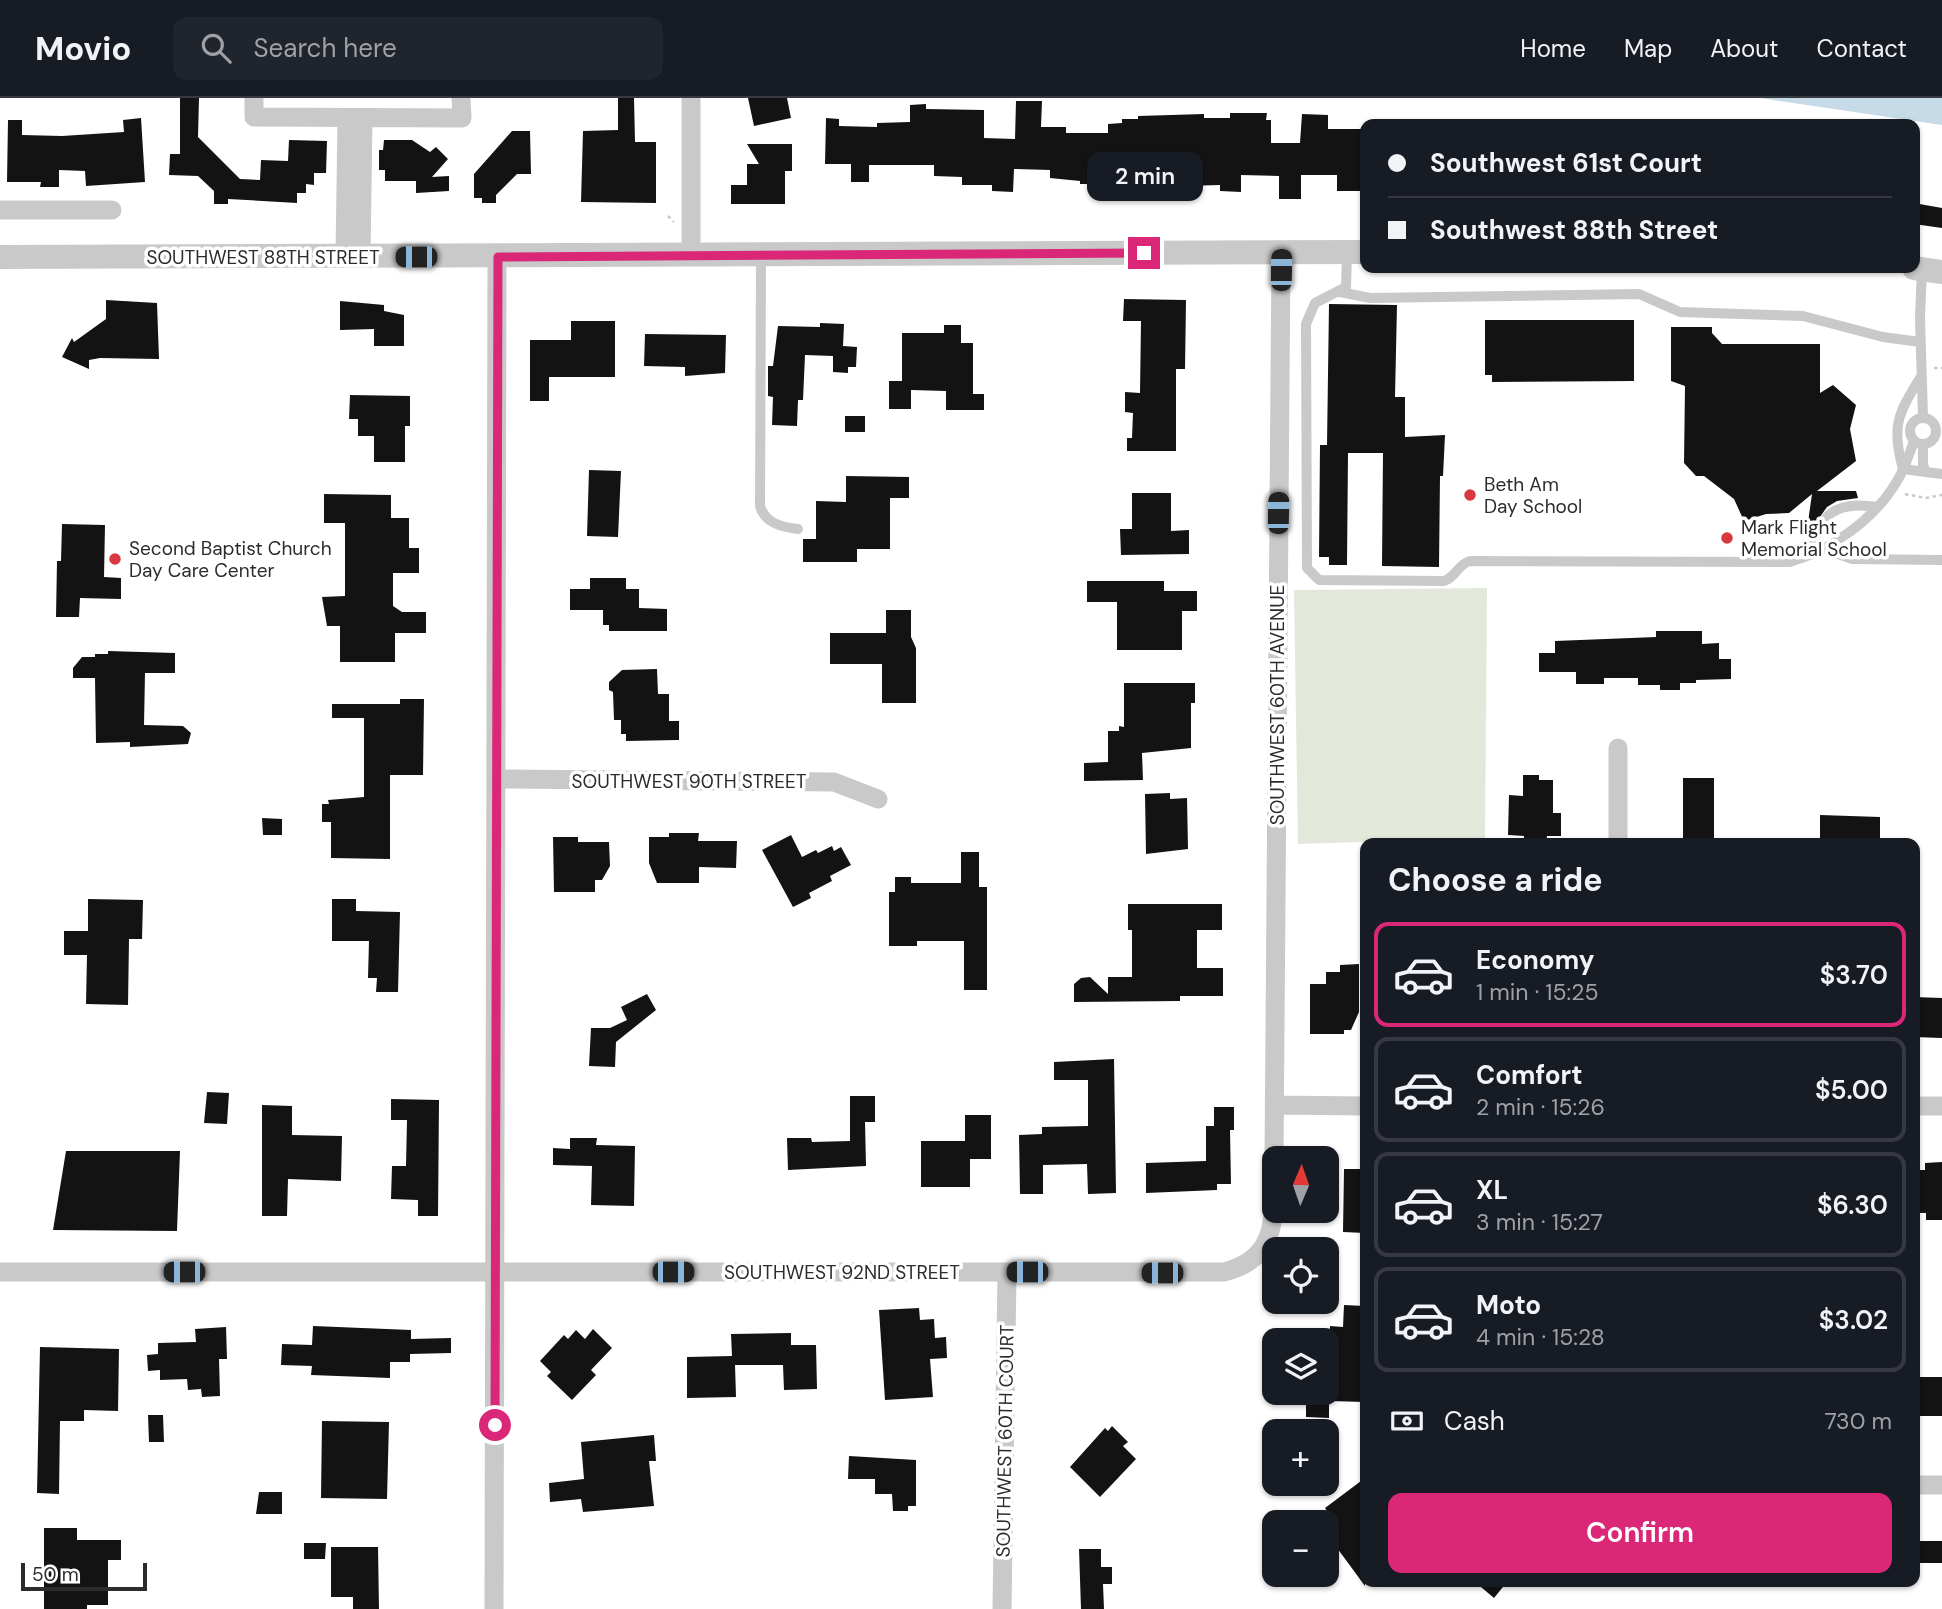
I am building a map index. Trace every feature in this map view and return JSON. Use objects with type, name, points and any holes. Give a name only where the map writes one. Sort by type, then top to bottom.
[{"type":"street","points":[[254,108],[355,118],[462,118],[461,98]]},
{"type":"street","points":[[691,98],[691,256]]},
{"type":"street","points":[[353,257],[355,118]]},
{"type":"street","points":[[0,210],[112,210]]},
{"type":"street","name":"SOUTHWEST 88TH STREET","points":[[0,257],[498,257],[1356,251]]},
{"type":"street","name":"SOUTHWEST 60TH AVENUE","points":[[1274,1146],[1281,252]]},
{"type":"street","points":[[494,1609],[498,257]]},
{"type":"street","points":[[1618,748],[1618,838]]},
{"type":"street","name":"SOUTHWEST 90TH STREET","points":[[497,779],[834,782],[878,799]]},
{"type":"street","points":[[1275,1105],[1360,1106]]},
{"type":"street","points":[[1920,1106],[1942,1106]]},
{"type":"street","name":"SOUTHWEST 92ND STREET","points":[[0,1272],[1224,1272],[1237,1269],[1259,1253],[1266,1245],[1272,1223]]},
{"type":"street","name":"SOUTHWEST 60TH COURT","points":[[1002,1609],[1007,1272]]},
{"type":"street","points":[[1920,1485],[1942,1485]]},
{"type":"lane","points":[[1356,251],[1346,287],[1315,303],[1306,324],[1307,568],[1319,580],[1444,581],[1451,579],[1460,567],[1470,561],[1790,562],[1825,549],[1877,507],[1898,480],[1918,443]]},
{"type":"lane","points":[[761,255],[760,506],[763,516],[772,522],[798,529]]},
{"type":"lane","points":[[1923,418],[1920,342],[1926,269]]},
{"type":"lane","points":[[1340,292],[1370,298],[1639,294],[1680,312],[1803,316],[1884,337],[1920,342]]},
{"type":"lane","points":[[1903,469],[1896,428],[1902,409],[1921,378]]},
{"type":"lane","points":[[1918,443],[1931,442],[1936,431],[1931,420],[1923,418],[1914,421],[1910,428],[1918,443],[1926,472]]},
{"type":"lane","points":[[1903,469],[1942,474]]},
{"type":"lane","points":[[1811,555],[1822,519],[1830,513],[1854,505],[1877,507]]},
{"type":"lane","points":[[1825,549],[1852,559],[1942,560]]},
{"type":"path","points":[[1905,494],[1926,498],[1942,495]]},
{"type":"green space","points":[[1487,588],[1485,838],[1360,838],[1360,842],[1298,844],[1294,590]]},
{"type":"water","points":[[1760,98],[1942,98],[1942,125],[1920,122],[1920,119],[1902,119]]},
{"type":"building","points":[[180,98],[199,98],[198,137],[240,179],[260,180],[261,160],[288,161],[289,140],[327,141],[326,173],[314,173],[314,185],[306,184],[306,193],[297,193],[297,203],[228,199],[228,204],[214,204],[214,191],[198,176],[169,175],[170,154],[180,154]]},
{"type":"building","points":[[618,98],[634,98],[635,142],[656,142],[656,203],[581,202],[583,131],[618,130]]},
{"type":"building","points":[[748,98],[787,98],[791,118],[754,126]]},
{"type":"building","points":[[1016,101],[1042,101],[1041,127],[1066,127],[1066,133],[1108,133],[1108,124],[1122,123],[1122,119],[1138,119],[1138,116],[1204,114],[1204,118],[1230,118],[1230,113],[1267,113],[1266,120],[1271,120],[1271,143],[1300,143],[1302,114],[1328,115],[1328,129],[1360,129],[1360,191],[1337,191],[1337,175],[1301,175],[1301,199],[1279,199],[1279,176],[1241,175],[1241,192],[1220,191],[1220,185],[1108,188],[1108,184],[1080,184],[1080,181],[1050,178],[1050,170],[1014,169],[1013,192],[992,191],[992,185],[962,185],[962,177],[934,176],[934,165],[869,165],[869,182],[851,182],[851,164],[825,164],[826,118],[839,119],[839,126],[877,127],[877,123],[910,122],[910,105],[926,104],[926,109],[984,110],[984,138],[1015,139]]},
{"type":"building","points":[[141,118],[145,182],[86,186],[85,171],[59,170],[59,187],[40,187],[41,182],[7,182],[8,120],[22,120],[22,135],[62,136],[124,132],[123,120]]},
{"type":"building","points":[[512,131],[530,131],[531,174],[517,174],[496,195],[496,203],[482,203],[482,198],[474,198],[474,174]]},
{"type":"building","points":[[384,140],[412,140],[430,152],[436,147],[448,159],[432,177],[449,176],[449,191],[416,193],[416,181],[385,181],[385,170],[379,170],[379,150],[383,150]]},
{"type":"building","points":[[747,144],[792,144],[792,171],[785,171],[785,204],[731,204],[731,185],[747,185],[747,164],[759,164]]},
{"type":"building","points":[[1920,204],[1942,208],[1942,228],[1920,225]]},
{"type":"building","points":[[1124,299],[1186,300],[1185,369],[1176,369],[1176,451],[1127,451],[1127,438],[1132,438],[1133,413],[1125,412],[1125,392],[1140,393],[1141,321],[1123,321]]},
{"type":"building","points":[[106,300],[157,303],[159,359],[100,358],[89,360],[89,369],[62,357],[72,338],[74,342],[106,319]]},
{"type":"building","points":[[340,301],[384,305],[384,311],[404,315],[404,346],[374,346],[374,329],[340,330]]},
{"type":"building","points":[[1329,304],[1397,305],[1395,397],[1405,397],[1405,437],[1445,435],[1443,476],[1440,476],[1439,567],[1382,566],[1383,453],[1348,453],[1347,565],[1329,565],[1329,557],[1319,557],[1320,445],[1327,445]]},
{"type":"building","points":[[1485,320],[1634,320],[1634,381],[1492,382],[1492,375],[1485,375]]},
{"type":"building","points":[[571,321],[615,321],[615,377],[549,377],[549,401],[530,401],[530,340],[571,340]]},
{"type":"building","points":[[820,323],[844,324],[843,346],[857,347],[856,367],[848,367],[848,373],[833,372],[833,356],[805,355],[803,400],[798,400],[797,426],[772,425],[773,397],[768,396],[768,366],[773,366],[778,326],[820,327]]},
{"type":"building","points":[[944,325],[961,325],[961,343],[973,343],[973,394],[984,394],[984,410],[946,410],[946,391],[911,390],[911,409],[889,409],[889,381],[902,381],[902,333],[944,333]]},
{"type":"building","points":[[1671,327],[1712,327],[1712,333],[1722,344],[1820,344],[1820,393],[1833,385],[1856,405],[1850,429],[1856,461],[1817,491],[1856,491],[1858,498],[1837,501],[1827,507],[1810,531],[1807,529],[1812,494],[1789,513],[1766,514],[1744,521],[1734,499],[1704,476],[1696,476],[1684,463],[1685,386],[1671,381]]},
{"type":"building","points":[[645,334],[726,335],[725,373],[685,376],[685,367],[644,366]]},
{"type":"building","points":[[350,395],[410,396],[410,426],[405,426],[405,462],[374,462],[374,436],[358,436],[358,419],[349,419]]},
{"type":"building","points":[[845,416],[865,416],[865,432],[845,432]]},
{"type":"building","points":[[589,470],[621,471],[618,537],[587,536]]},
{"type":"building","points":[[846,476],[909,477],[909,498],[890,498],[890,549],[857,549],[857,562],[803,562],[803,539],[816,539],[816,501],[846,502]]},
{"type":"building","points":[[1132,493],[1171,493],[1171,531],[1189,530],[1189,554],[1121,555],[1120,529],[1132,529]]},
{"type":"building","points":[[324,494],[391,495],[391,518],[409,518],[409,548],[419,548],[419,573],[393,573],[393,606],[402,612],[426,612],[426,633],[395,633],[395,662],[340,662],[340,626],[327,626],[322,597],[345,596],[345,523],[324,523]]},
{"type":"building","points":[[62,524],[105,525],[104,577],[121,578],[121,599],[80,598],[79,617],[56,617],[57,561],[61,561]]},
{"type":"building","points":[[590,578],[626,578],[626,589],[639,589],[639,608],[667,609],[667,631],[609,631],[609,625],[603,625],[603,610],[570,610],[570,589],[590,589]]},
{"type":"building","points":[[1087,581],[1164,581],[1164,591],[1197,591],[1197,611],[1182,611],[1182,650],[1117,650],[1117,602],[1087,602]]},
{"type":"building","points":[[886,610],[911,610],[911,637],[916,648],[916,703],[882,703],[882,664],[830,664],[830,633],[886,633]]},
{"type":"building","points":[[1656,631],[1702,631],[1702,644],[1719,643],[1719,659],[1731,659],[1731,679],[1696,680],[1696,683],[1680,683],[1680,690],[1660,690],[1660,685],[1638,685],[1638,678],[1604,678],[1604,684],[1576,684],[1576,672],[1539,672],[1539,653],[1555,653],[1555,641],[1656,637]]},
{"type":"building","points":[[108,651],[175,653],[175,673],[145,673],[144,725],[183,726],[191,733],[188,744],[130,747],[130,742],[96,743],[95,678],[73,678],[73,668],[82,657],[108,654]]},
{"type":"building","points":[[657,669],[658,694],[669,694],[669,721],[679,721],[679,740],[626,741],[626,734],[621,734],[621,720],[614,720],[613,692],[609,690],[609,682],[622,670]]},
{"type":"building","points":[[1124,683],[1195,683],[1195,703],[1191,703],[1191,748],[1142,753],[1143,780],[1084,781],[1084,763],[1108,762],[1108,731],[1119,731],[1119,726],[1124,727]]},
{"type":"building","points":[[400,699],[424,699],[423,775],[390,775],[390,859],[331,858],[331,822],[322,822],[322,804],[329,804],[328,800],[364,797],[364,718],[332,718],[332,704],[400,704]]},
{"type":"building","points":[[1523,775],[1539,775],[1539,780],[1553,780],[1553,813],[1561,813],[1561,836],[1524,838],[1508,835],[1509,795],[1523,796]]},
{"type":"building","points":[[1683,778],[1714,778],[1714,838],[1683,838]]},
{"type":"building","points":[[1170,793],[1170,799],[1187,798],[1188,849],[1146,854],[1145,794]]},
{"type":"building","points":[[1820,815],[1880,817],[1880,838],[1820,838]]},
{"type":"building","points":[[262,818],[282,819],[282,835],[263,835]]},
{"type":"building","points":[[669,833],[699,833],[698,841],[737,841],[736,868],[699,867],[699,883],[657,883],[649,863],[649,837],[669,837]]},
{"type":"building","points":[[791,835],[802,857],[816,850],[818,853],[832,846],[834,851],[841,847],[851,865],[830,876],[832,881],[809,893],[811,898],[793,907],[762,850]]},
{"type":"building","points":[[553,837],[578,837],[578,842],[609,842],[610,866],[602,880],[595,880],[595,892],[554,892]]},
{"type":"building","points":[[961,852],[979,852],[979,887],[987,887],[987,990],[964,990],[964,941],[917,941],[917,946],[889,946],[889,892],[895,892],[895,877],[911,877],[911,883],[961,883]]},
{"type":"building","points":[[88,899],[143,900],[142,939],[129,939],[128,1005],[86,1004],[87,955],[64,955],[64,931],[88,931]]},
{"type":"building","points":[[332,899],[356,899],[356,911],[400,912],[398,992],[376,992],[377,978],[368,978],[369,941],[332,941]]},
{"type":"building","points":[[1128,904],[1222,904],[1222,930],[1197,930],[1197,968],[1223,968],[1223,996],[1180,996],[1180,1001],[1074,1002],[1074,984],[1081,978],[1090,977],[1108,994],[1108,977],[1132,977],[1132,930],[1128,930]]},
{"type":"building","points":[[1359,964],[1359,1012],[1351,1030],[1344,1030],[1344,1034],[1310,1034],[1310,984],[1326,984],[1326,972],[1340,972],[1340,965]]},
{"type":"building","points":[[647,994],[656,1010],[616,1042],[615,1067],[589,1066],[591,1028],[610,1028],[627,1020],[621,1007]]},
{"type":"building","points":[[1920,997],[1942,998],[1942,1038],[1920,1037]]},
{"type":"building","points":[[1114,1059],[1116,1193],[1088,1194],[1087,1164],[1043,1165],[1043,1194],[1020,1194],[1019,1135],[1042,1134],[1042,1127],[1088,1126],[1088,1080],[1054,1080],[1054,1062]]},
{"type":"building","points":[[207,1092],[229,1093],[227,1124],[204,1123]]},
{"type":"building","points":[[850,1096],[875,1096],[875,1122],[865,1122],[866,1166],[788,1170],[787,1138],[811,1138],[812,1142],[850,1141]]},
{"type":"building","points":[[391,1099],[439,1100],[438,1216],[418,1216],[418,1200],[391,1199],[392,1166],[406,1166],[407,1120],[391,1120]]},
{"type":"building","points":[[262,1105],[292,1106],[292,1135],[342,1136],[341,1181],[288,1179],[287,1216],[262,1216]]},
{"type":"building","points":[[1214,1107],[1234,1107],[1234,1130],[1230,1130],[1231,1184],[1217,1184],[1217,1190],[1146,1193],[1146,1163],[1206,1161],[1206,1126],[1214,1126]]},
{"type":"building","points":[[965,1115],[991,1115],[991,1159],[970,1159],[970,1187],[921,1187],[921,1141],[965,1141]]},
{"type":"building","points":[[570,1138],[597,1138],[596,1145],[635,1146],[634,1206],[591,1205],[592,1166],[553,1165],[553,1148],[570,1149]]},
{"type":"building","points":[[66,1151],[180,1151],[177,1231],[53,1230]]},
{"type":"building","points":[[1942,1162],[1942,1220],[1926,1220],[1926,1213],[1920,1213],[1920,1170],[1925,1170],[1925,1163]]},
{"type":"building","points":[[1344,1169],[1360,1169],[1360,1233],[1343,1232]]},
{"type":"building","points":[[1344,1305],[1360,1306],[1360,1402],[1339,1401],[1339,1328],[1330,1326],[1343,1327]]},
{"type":"building","points":[[919,1308],[920,1320],[934,1319],[935,1338],[946,1337],[947,1358],[930,1359],[933,1397],[885,1400],[879,1310]]},
{"type":"building","points":[[313,1326],[411,1330],[411,1339],[451,1338],[451,1353],[410,1354],[410,1362],[390,1362],[390,1378],[311,1375],[312,1366],[281,1365],[282,1344],[312,1345]]},
{"type":"building","points":[[226,1327],[227,1359],[219,1359],[220,1396],[202,1397],[201,1389],[188,1390],[187,1379],[160,1380],[160,1370],[148,1371],[147,1355],[158,1354],[158,1343],[196,1342],[195,1329]]},
{"type":"building","points":[[593,1329],[612,1348],[591,1370],[596,1375],[572,1400],[547,1376],[551,1372],[540,1361],[564,1335],[568,1339],[576,1330],[585,1339]]},
{"type":"building","points":[[791,1333],[791,1345],[816,1345],[817,1389],[784,1390],[783,1365],[735,1365],[736,1397],[687,1398],[687,1357],[732,1356],[731,1334]]},
{"type":"building","points":[[40,1347],[119,1349],[118,1411],[84,1410],[84,1421],[60,1421],[59,1494],[37,1493]]},
{"type":"building","points":[[1920,1377],[1942,1377],[1942,1416],[1920,1416]]},
{"type":"building","points":[[1306,1405],[1329,1405],[1329,1418],[1306,1417]]},
{"type":"building","points":[[148,1415],[163,1415],[164,1442],[149,1442]]},
{"type":"building","points":[[322,1421],[389,1422],[387,1499],[321,1498]]},
{"type":"building","points":[[1112,1426],[1128,1442],[1123,1446],[1136,1459],[1100,1497],[1070,1467],[1105,1428],[1108,1431]]},
{"type":"building","points":[[654,1435],[656,1461],[649,1461],[654,1506],[583,1512],[581,1499],[550,1502],[549,1483],[584,1479],[581,1442]]},
{"type":"building","points":[[849,1456],[916,1460],[916,1506],[908,1506],[908,1511],[893,1511],[892,1494],[875,1494],[875,1479],[848,1479]]},
{"type":"building","points":[[1360,1482],[1360,1579],[1339,1551],[1339,1510],[1325,1508]]},
{"type":"building","points":[[259,1492],[282,1492],[282,1514],[256,1514]]},
{"type":"building","points":[[44,1528],[77,1528],[77,1540],[121,1540],[121,1560],[108,1560],[108,1605],[87,1605],[87,1609],[44,1609]]},
{"type":"building","points":[[1920,1541],[1942,1541],[1942,1563],[1920,1563]]},
{"type":"building","points":[[304,1543],[326,1543],[325,1559],[304,1559]]},
{"type":"building","points":[[331,1547],[378,1547],[379,1609],[353,1609],[353,1597],[331,1597]]},
{"type":"building","points":[[1079,1549],[1101,1549],[1101,1567],[1112,1567],[1112,1584],[1103,1584],[1104,1609],[1081,1609]]},
{"type":"building","points":[[1481,1587],[1503,1587],[1494,1598]]},
{"type":"place","name":"Beth Am Day School","points":[[1470,495]]},
{"type":"place","name":"Mark Flight Memorial School","points":[[1727,538]]},
{"type":"place","name":"Second Baptist Church Day Care Center","points":[[115,559]]},
{"type":"route","points":[[495,1425],[498,257],[1144,253]]}]
